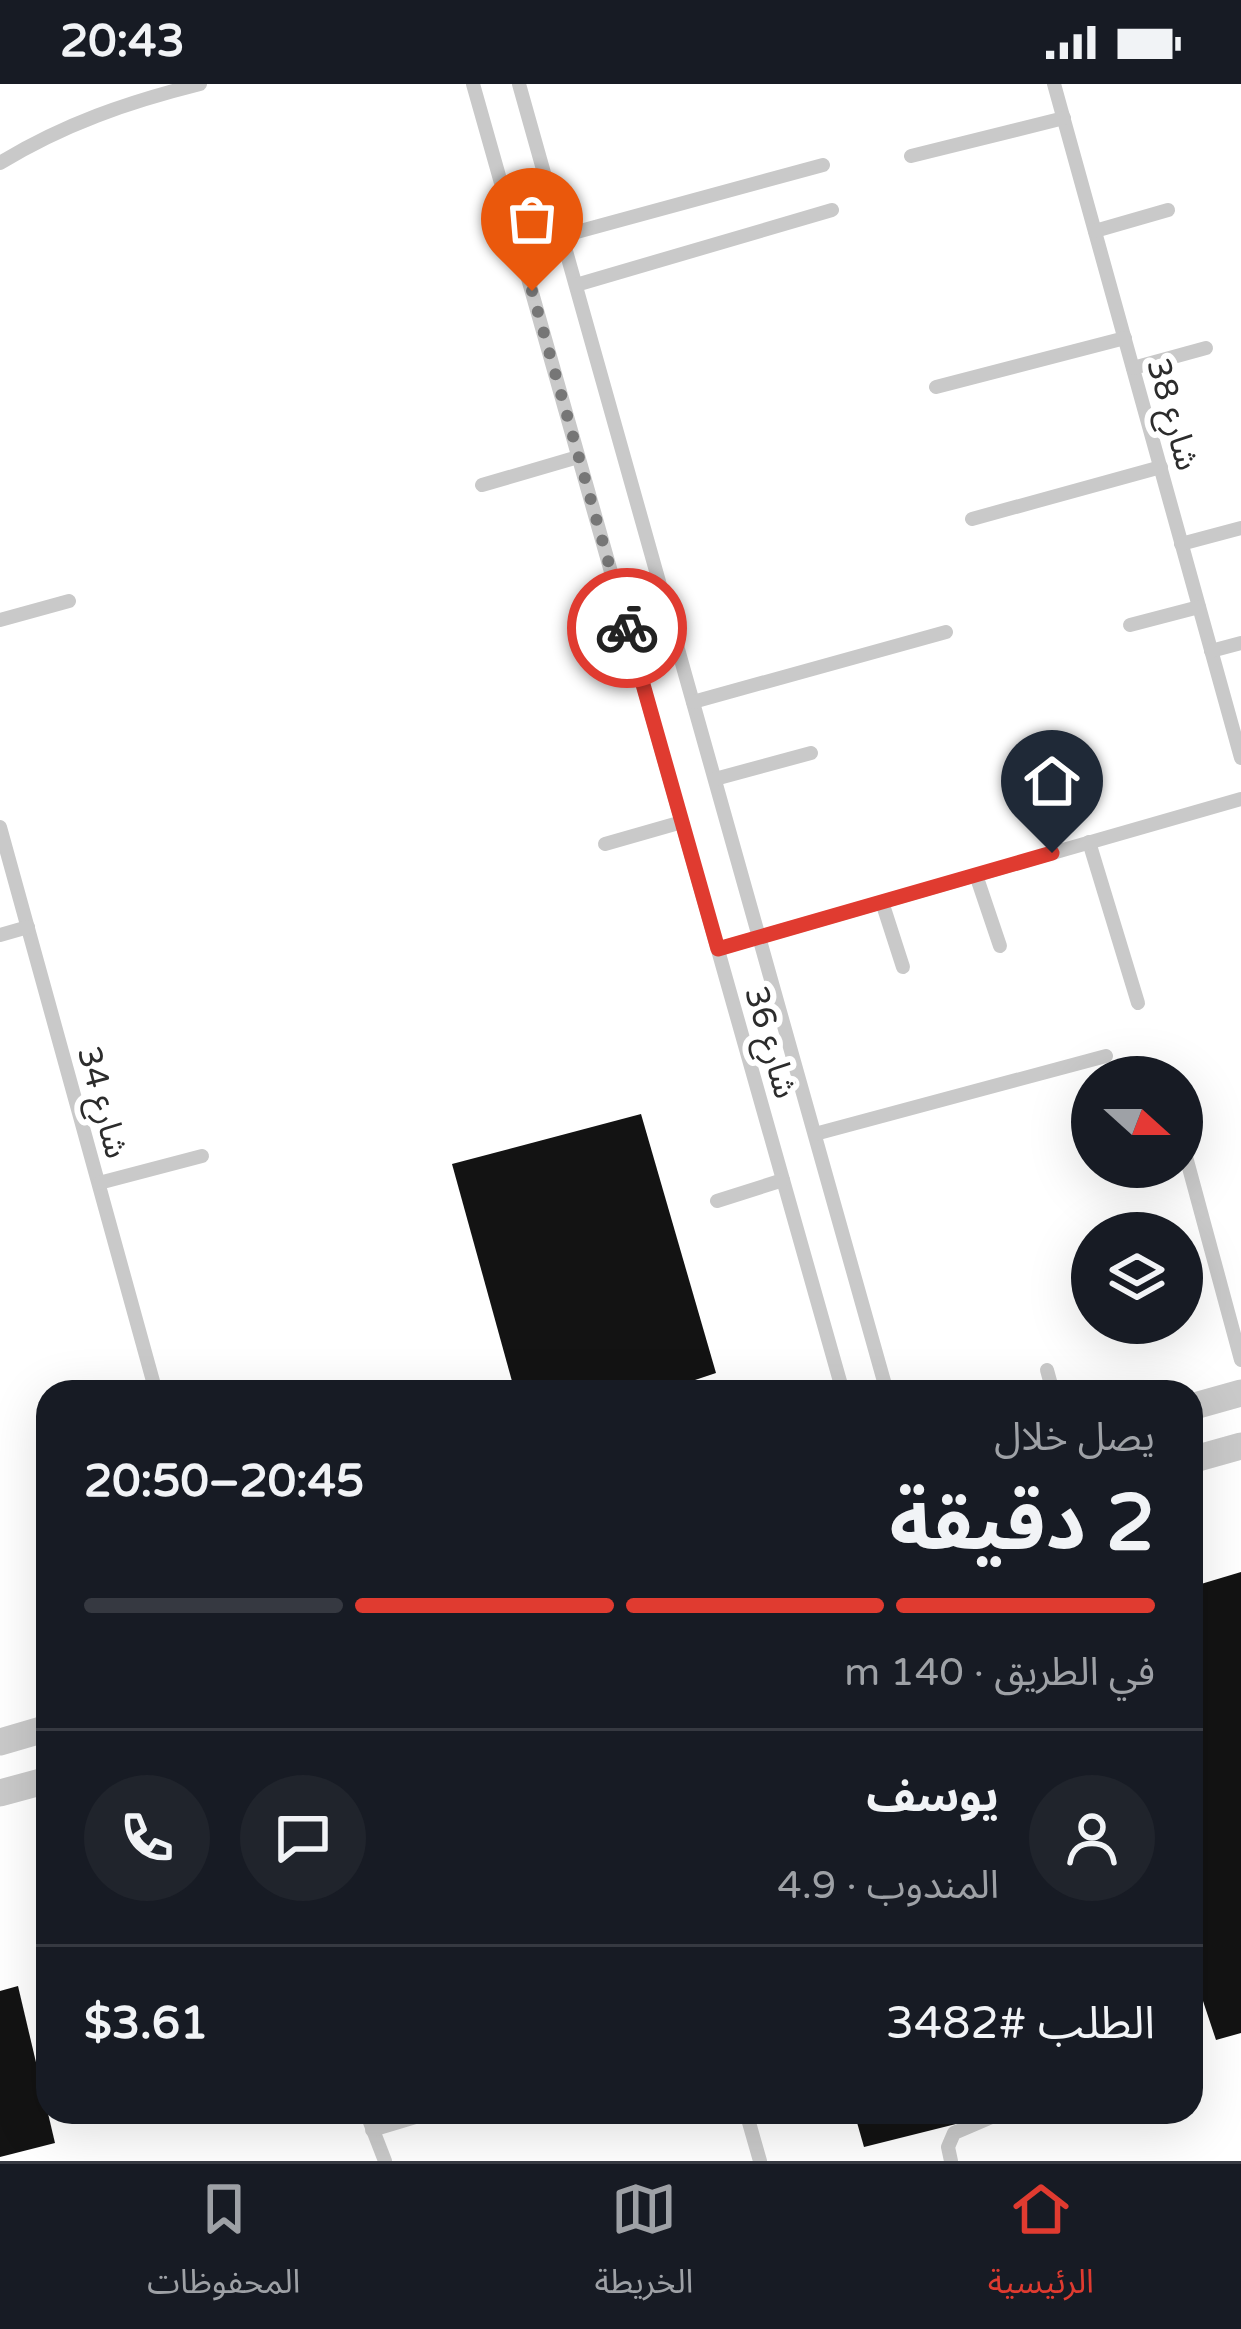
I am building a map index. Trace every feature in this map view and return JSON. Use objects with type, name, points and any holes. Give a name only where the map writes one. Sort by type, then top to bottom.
[{"type":"street","points":[[1203,1404],[1241,1393]]},
{"type":"street","points":[[1203,1457],[1241,1446]]},
{"type":"street","points":[[0,1742],[36,1732]]},
{"type":"street","points":[[0,1793],[36,1783]]},
{"type":"lane","points":[[0,163],[44,136],[100,111],[200,84]]},
{"type":"lane","name":"شارع 36","points":[[473,84],[840,1380]]},
{"type":"lane","name":"شارع 36","points":[[519,84],[884,1380]]},
{"type":"lane","name":"شارع 38","points":[[1054,84],[1241,758]]},
{"type":"lane","points":[[911,156],[1064,118]]},
{"type":"lane","points":[[562,236],[823,165]]},
{"type":"lane","points":[[1095,231],[1168,210]]},
{"type":"lane","points":[[576,285],[832,211]]},
{"type":"lane","points":[[936,387],[1125,338]]},
{"type":"lane","points":[[1133,368],[1206,348]]},
{"type":"lane","points":[[482,485],[578,457]]},
{"type":"lane","points":[[972,519],[1160,467]]},
{"type":"lane","points":[[1181,544],[1241,528]]},
{"type":"lane","points":[[0,620],[69,601]]},
{"type":"lane","points":[[1130,625],[1199,607]]},
{"type":"lane","points":[[693,702],[946,632]]},
{"type":"lane","points":[[1211,651],[1241,643]]},
{"type":"lane","points":[[715,779],[811,753]]},
{"type":"lane","points":[[718,949],[1241,799]]},
{"type":"lane","points":[[605,844],[682,822]]},
{"type":"lane","name":"شارع 34","points":[[0,826],[154,1380]]},
{"type":"lane","points":[[1089,842],[1138,1003]]},
{"type":"lane","points":[[976,875],[1000,946]]},
{"type":"lane","points":[[882,902],[903,968]]},
{"type":"lane","points":[[0,935],[28,927]]},
{"type":"lane","points":[[815,1134],[1071,1066]]},
{"type":"lane","points":[[98,1183],[202,1156]]},
{"type":"lane","points":[[717,1201],[783,1180]]},
{"type":"lane","points":[[1194,1188],[1241,1360]]},
{"type":"lane","points":[[1047,1370],[1050,1380]]},
{"type":"lane","points":[[370,2124],[385,2161]]},
{"type":"lane","points":[[372,2130],[392,2124]]},
{"type":"lane","points":[[749,2124],[760,2161]]},
{"type":"lane","points":[[951,2161],[948,2147],[954,2133],[975,2124]]},
{"type":"building","points":[[641,1114],[716,1373],[695,1380],[512,1380],[452,1164]]},
{"type":"building","points":[[1241,1572],[1241,2033],[1216,2040],[1203,2001],[1203,1583]]},
{"type":"building","points":[[18,1986],[36,2062],[36,2124],[51,2124],[55,2143],[0,2157],[0,1991]]},
{"type":"building","points":[[857,2124],[956,2124],[864,2147]]},
{"type":"way so far","points":[[532,291],[627,628]]},
{"type":"route","points":[[627,628],[718,949],[1052,853]]}]
